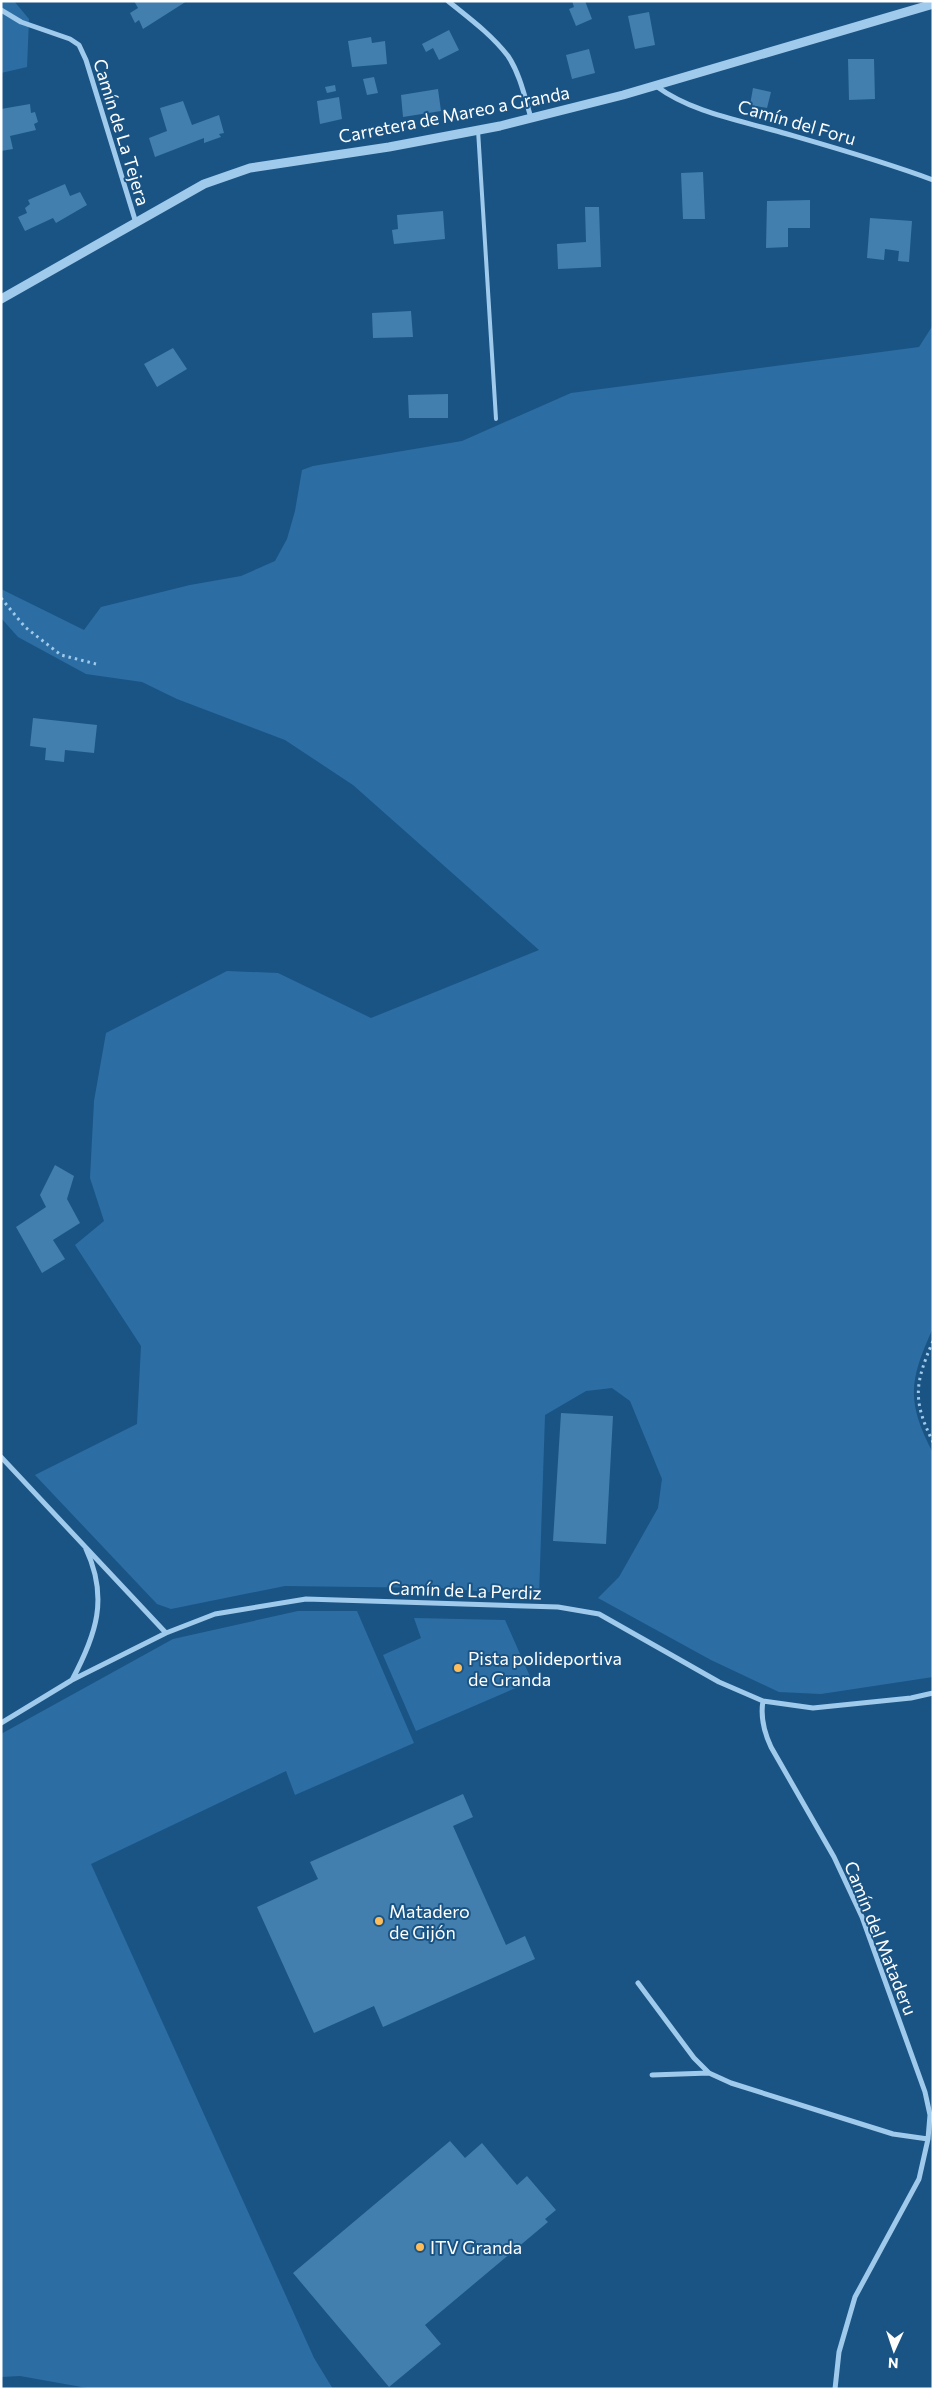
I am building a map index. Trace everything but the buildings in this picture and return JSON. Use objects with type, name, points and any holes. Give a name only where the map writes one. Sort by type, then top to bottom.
[{"type":"street","points":[[448,1],[480,26],[508,57],[520,81],[530,118]]},
{"type":"street","name":"Carretera de Mareo a Granda","points":[[1,299],[204,184],[250,168],[389,147],[530,118],[656,86],[933,4]]},
{"type":"street","name":"Camín de La Tejera","points":[[1,10],[21,22],[70,39],[79,45],[86,60],[136,224]]},
{"type":"street","name":"Camín del Foru","points":[[656,86],[674,99],[730,118],[879,160],[933,180]]},
{"type":"street","points":[[1,1457],[166,1633]]},
{"type":"street","points":[[72,1680],[91,1644],[99,1614],[98,1586],[92,1562],[83,1544]]},
{"type":"street","name":"Camín de La Perdiz","points":[[1,1723],[72,1680],[166,1633],[215,1614],[306,1599],[558,1607],[599,1614],[719,1682],[763,1702],[812,1708],[911,1698],[933,1693]]},
{"type":"street","name":"Camín del Mataderu","points":[[763,1702],[761,1713],[765,1734],[770,1747],[834,1856],[862,1917],[925,2092],[930,2115],[928,2139],[919,2179],[854,2298],[839,2352],[835,2389]]},
{"type":"street","points":[[638,1983],[694,2058],[709,2074]]},
{"type":"street","points":[[652,2075],[709,2074],[894,2134],[928,2139]]},
{"type":"lane","points":[[478,130],[496,419]]},
{"type":"path","points":[[1,598],[26,626],[61,655],[96,664]]},
{"type":"path","points":[[933,1341],[923,1363],[918,1390],[921,1418],[933,1442]]},
{"type":"shaded area","points":[[1,1],[14,1],[29,19],[27,67],[1,73]]},
{"type":"shaded area","points":[[933,325],[933,1328],[919,1363],[914,1391],[918,1419],[933,1453],[933,1677],[821,1694],[779,1692],[711,1660],[598,1598],[619,1577],[658,1508],[662,1479],[630,1401],[612,1388],[586,1391],[545,1415],[539,1596],[440,1588],[285,1586],[171,1609],[157,1604],[35,1475],[137,1424],[141,1346],[75,1245],[104,1221],[90,1178],[94,1101],[106,1033],[227,971],[278,973],[371,1018],[539,950],[353,785],[285,740],[177,699],[142,682],[86,674],[18,637],[1,618],[1,589],[84,630],[101,607],[190,585],[241,576],[275,561],[287,539],[295,511],[302,470],[313,466],[462,441],[571,393],[919,347]]},
{"type":"shaded area","points":[[298,1611],[357,1611],[414,1743],[295,1795],[286,1771],[91,1864],[314,2358],[333,2389],[93,2389],[20,2376],[1,2377],[1,1734],[173,1639]]},
{"type":"shaded area","name":"Pista polideportiva de Granda","points":[[414,1618],[505,1620],[532,1681],[416,1731],[383,1655],[421,1638]]},
{"type":"place","name":"Pista polideportiva de Granda","points":[[458,1668]]},
{"type":"place","name":"Matadero de Gijón","points":[[379,1921]]},
{"type":"place","name":"ITV Granda","points":[[420,2247]]}]
